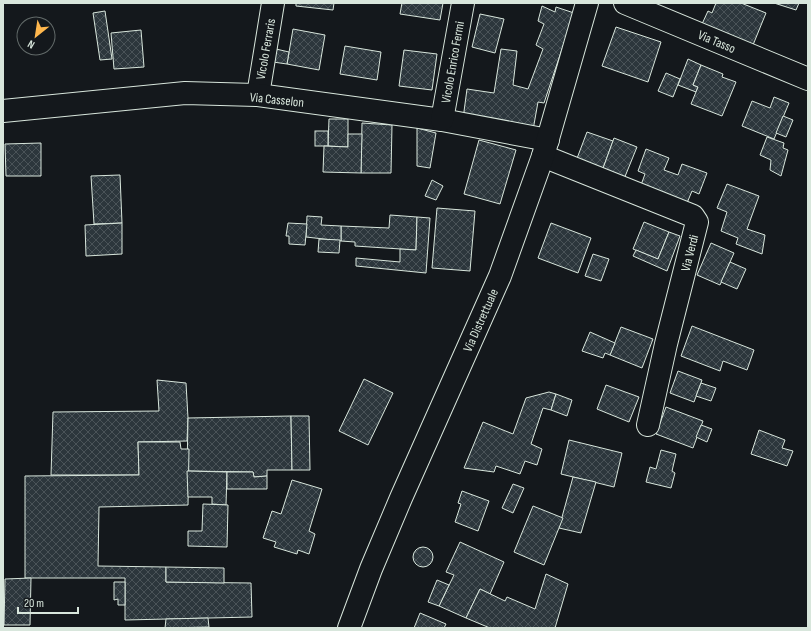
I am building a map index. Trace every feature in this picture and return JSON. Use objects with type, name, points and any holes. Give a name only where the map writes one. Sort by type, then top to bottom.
[{"type":"street","name":"Vicolo Ferraris","points":[[258,95],[273,3]]},
{"type":"street","name":"Vicolo Enrico Fermi","points":[[442,120],[463,3]]},
{"type":"street","name":"Via Distrettuale","points":[[349,628],[371,569],[401,498],[500,276],[546,148],[587,3]]},
{"type":"street","name":"Via Tasso","points":[[625,3],[808,79]]},
{"type":"street","name":"Via Casselon","points":[[3,111],[185,93],[258,95],[442,120],[546,148]]},
{"type":"street","name":"Via Verdi","points":[[546,148],[693,216],[697,222],[666,344],[648,425]]},
{"type":"building","points":[[296,3],[334,3],[333,10],[296,6]]},
{"type":"building","points":[[402,3],[443,3],[440,20],[400,14]]},
{"type":"building","points":[[716,3],[741,3],[766,13],[753,45],[702,24],[708,11],[712,13]]},
{"type":"building","points":[[774,3],[799,3],[796,10]]},
{"type":"building","points":[[542,6],[555,12],[556,7],[574,13],[544,103],[538,102],[533,130],[463,119],[467,89],[494,93],[501,49],[517,51],[513,85],[528,89],[543,49],[536,45],[544,24],[538,21]]},
{"type":"building","points":[[105,11],[112,59],[100,60],[93,13]]},
{"type":"building","points":[[480,14],[504,19],[495,53],[472,47]]},
{"type":"building","points":[[616,27],[661,42],[648,82],[602,66]]},
{"type":"building","points":[[293,29],[325,35],[319,70],[287,64]]},
{"type":"building","points":[[141,30],[144,67],[114,69],[111,33]]},
{"type":"building","points":[[345,46],[381,52],[377,80],[340,74]]},
{"type":"building","points":[[276,49],[289,52],[287,64],[273,62]]},
{"type":"building","points":[[404,50],[437,54],[432,90],[399,86]]},
{"type":"building","points":[[688,59],[701,65],[693,85],[698,87],[696,92],[678,85]]},
{"type":"building","points":[[701,65],[723,74],[722,77],[736,82],[722,116],[691,104],[698,87],[693,85]]},
{"type":"building","points":[[666,73],[680,79],[673,97],[658,91]]},
{"type":"building","points":[[774,97],[789,103],[774,139],[742,126],[752,101],[770,108]]},
{"type":"building","points":[[783,116],[793,120],[786,137],[776,133]]},
{"type":"building","points":[[329,119],[348,119],[348,147],[328,146]]},
{"type":"building","points":[[362,123],[392,125],[391,173],[361,173]]},
{"type":"building","points":[[417,128],[436,133],[430,168],[417,166]]},
{"type":"building","points":[[315,131],[328,131],[328,146],[315,146]]},
{"type":"building","points":[[587,132],[613,141],[602,171],[576,161]]},
{"type":"building","points":[[348,134],[362,134],[361,173],[323,172],[324,146],[348,147]]},
{"type":"building","points":[[767,137],[784,143],[783,148],[788,150],[781,176],[770,170],[771,160],[760,155]]},
{"type":"building","points":[[614,138],[637,147],[624,179],[602,171]]},
{"type":"building","points":[[479,140],[516,150],[500,204],[464,194]]},
{"type":"building","points":[[41,143],[41,176],[6,176],[5,144]]},
{"type":"building","points":[[646,149],[669,158],[664,170],[678,175],[682,164],[707,173],[699,194],[692,191],[687,203],[641,185],[645,174],[638,171]]},
{"type":"building","points":[[120,175],[122,223],[94,224],[91,176]]},
{"type":"building","points":[[432,180],[443,186],[436,200],[425,196]]},
{"type":"building","points":[[727,184],[759,196],[747,229],[765,235],[762,254],[736,244],[738,238],[721,231],[727,212],[717,208]]},
{"type":"building","points":[[437,208],[475,211],[470,271],[432,268]]},
{"type":"building","points":[[390,215],[417,217],[416,250],[355,246],[355,242],[341,241],[341,226],[389,228]]},
{"type":"building","points":[[307,216],[322,217],[321,225],[341,226],[341,241],[306,237]]},
{"type":"building","points":[[417,217],[430,218],[426,273],[356,266],[356,258],[400,262],[400,249],[416,250]]},
{"type":"building","points":[[644,222],[669,232],[658,259],[633,249]]},
{"type":"building","points":[[122,223],[122,254],[86,256],[85,225]]},
{"type":"building","points":[[288,223],[307,224],[305,245],[289,244],[289,236],[286,236]]},
{"type":"building","points":[[551,223],[591,238],[578,273],[538,258]]},
{"type":"building","points":[[669,232],[680,236],[667,271],[633,256],[636,250],[658,259]]},
{"type":"building","points":[[319,239],[340,240],[339,253],[318,252]]},
{"type":"building","points":[[711,243],[734,253],[720,285],[697,275]]},
{"type":"building","points":[[593,254],[609,259],[601,281],[585,276]]},
{"type":"building","points":[[730,262],[746,269],[737,289],[721,282]]},
{"type":"building","points":[[692,326],[754,350],[747,370],[723,361],[720,371],[681,356]]},
{"type":"building","points":[[621,327],[653,339],[642,368],[610,355]]},
{"type":"building","points":[[590,332],[615,343],[610,355],[605,353],[603,358],[582,351]]},
{"type":"building","points":[[678,371],[702,380],[694,402],[670,393]]},
{"type":"building","points":[[364,379],[393,393],[368,445],[339,431]]},
{"type":"building","points":[[157,380],[186,383],[188,418],[187,441],[138,442],[139,475],[51,475],[53,412],[159,411]]},
{"type":"building","points":[[701,383],[716,388],[711,401],[696,396]]},
{"type":"building","points":[[606,385],[639,397],[629,422],[597,409]]},
{"type":"building","points":[[549,392],[556,394],[551,410],[543,408],[531,444],[542,449],[537,465],[525,461],[520,474],[496,466],[494,472],[464,468],[483,422],[513,434],[526,398]]},
{"type":"building","points":[[556,394],[572,400],[567,416],[551,410]]},
{"type":"building","points":[[666,407],[703,421],[693,448],[656,434]]},
{"type":"building","points":[[291,416],[292,470],[267,470],[267,476],[254,477],[253,472],[187,471],[188,418]]},
{"type":"building","points":[[291,416],[309,416],[310,470],[292,470]]},
{"type":"building","points":[[701,425],[712,429],[707,442],[696,437]]},
{"type":"building","points":[[759,430],[785,440],[782,448],[793,451],[787,466],[751,454]]},
{"type":"building","points":[[569,440],[622,453],[614,487],[561,474]]},
{"type":"building","points":[[138,442],[180,442],[181,449],[189,449],[188,505],[99,507],[98,566],[166,567],[166,582],[251,583],[252,617],[125,620],[125,578],[25,578],[25,476],[139,475]]},
{"type":"building","points":[[661,450],[676,454],[672,471],[675,473],[671,488],[646,482],[650,467],[656,469]]},
{"type":"building","points":[[187,471],[227,472],[226,505],[212,504],[212,497],[188,497]]},
{"type":"building","points":[[227,472],[253,472],[254,477],[267,476],[267,489],[227,489]]},
{"type":"building","points":[[573,477],[596,482],[581,533],[559,528]]},
{"type":"building","points":[[292,480],[322,489],[309,531],[315,534],[309,554],[298,550],[297,554],[274,547],[276,542],[263,538],[272,511],[281,514]]},
{"type":"building","points":[[513,484],[524,488],[513,513],[502,508]]},
{"type":"building","points":[[462,491],[489,501],[478,531],[455,522],[461,504],[458,503]]},
{"type":"building","points":[[203,504],[228,505],[227,547],[188,546],[188,531],[202,531]]},
{"type":"building","points":[[533,506],[563,518],[544,565],[514,552]]},
{"type":"building","points":[[460,542],[504,562],[490,594],[480,589],[466,618],[439,606],[454,575],[446,572]]},
{"type":"building","points":[[423,547],[430,550],[433,557],[430,564],[423,567],[416,564],[413,557],[416,550]]},
{"type":"building","points":[[166,567],[224,568],[224,583],[166,582]]},
{"type":"building","points":[[546,574],[568,584],[555,628],[490,628],[466,618],[480,589],[505,601],[507,597],[535,609]]},
{"type":"building","points":[[31,578],[30,625],[4,625],[5,579]]},
{"type":"building","points":[[437,580],[449,585],[439,606],[428,602]]},
{"type":"building","points":[[114,582],[125,582],[125,605],[118,605],[118,599],[114,600]]},
{"type":"building","points":[[420,613],[446,624],[444,628],[414,628]]},
{"type":"building","points":[[208,618],[209,627],[165,628],[166,619]]}]
